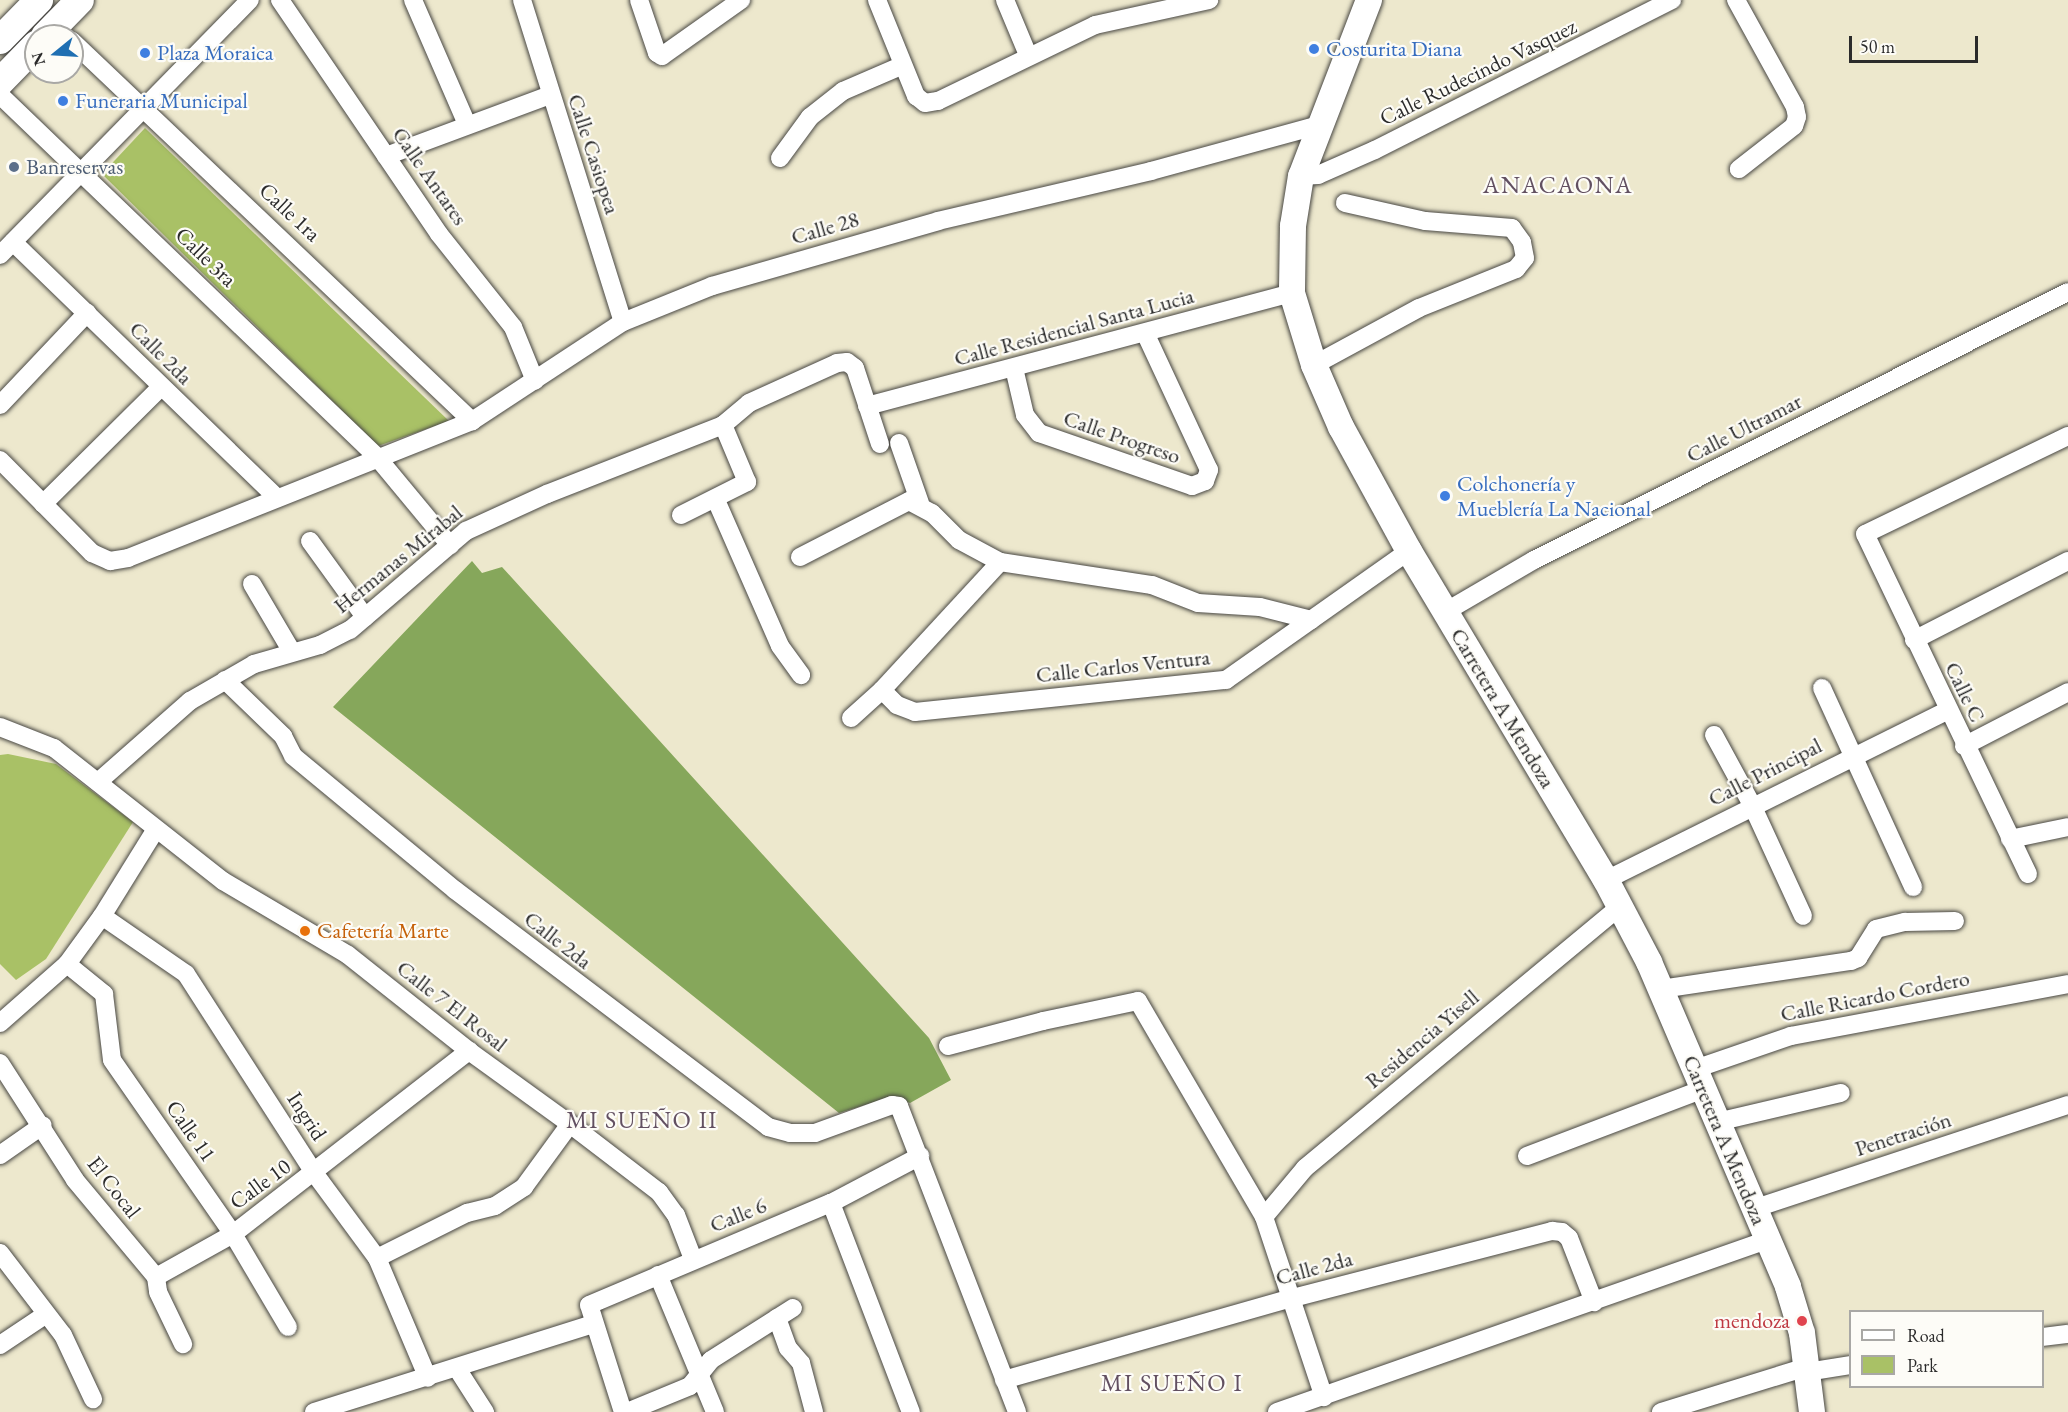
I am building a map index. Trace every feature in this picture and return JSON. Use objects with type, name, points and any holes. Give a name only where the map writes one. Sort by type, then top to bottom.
[{"type":"main road","points":[[66,24],[80,0]]},
{"type":"main road","points":[[0,40],[35,2]]},
{"type":"main road","points":[[0,82],[24,57]]},
{"type":"street","points":[[0,255],[250,0]]},
{"type":"street","name":"Calle Antares","points":[[280,0],[439,234],[513,327],[535,381]]},
{"type":"street","points":[[413,0],[467,124]]},
{"type":"street","name":"Calle Casiopea","points":[[522,0],[623,322]]},
{"type":"street","points":[[639,0],[657,52],[662,56],[736,2]]},
{"type":"street","points":[[877,0],[916,96],[925,103],[938,101],[1028,55],[1095,25],[1209,0]]},
{"type":"street","points":[[1005,0],[1028,55]]},
{"type":"street","name":"Carretera A Mendoza","points":[[1370,0],[1319,125],[1301,176],[1293,226],[1292,293],[1314,365],[1341,427],[1408,551],[1606,880],[1661,989],[1791,1296],[1802,1333],[1812,1412]]},
{"type":"street","name":"Calle Rudecindo Vasquez","points":[[1301,176],[1318,175],[1375,150],[1672,0]]},
{"type":"street","points":[[1736,0],[1795,107],[1797,117],[1794,126],[1739,169]]},
{"type":"street","name":"Calle 1ra","points":[[84,55],[145,109],[472,422]]},
{"type":"street","points":[[780,158],[810,117],[843,91],[903,64]]},
{"type":"street","name":"Calle 3ra","points":[[0,95],[82,170],[376,456],[450,544]]},
{"type":"street","points":[[386,156],[550,95]]},
{"type":"street","name":"Calle 28","points":[[376,456],[472,422],[623,322],[712,286],[927,224],[1151,171],[1319,125]]},
{"type":"street","points":[[1314,365],[1419,308],[1515,269],[1525,258],[1522,242],[1512,228],[1425,221],[1345,203]]},
{"type":"street","name":"Calle 2da","points":[[13,242],[277,498]]},
{"type":"street","name":"Calle Ultramar","points":[[1445,612],[1534,560],[2068,292]]},
{"type":"street","name":"Calle Residencial Santa Lucia","points":[[867,406],[1292,293]]},
{"type":"street","points":[[0,405],[87,314]]},
{"type":"street","name":"Calle Progreso","points":[[1014,368],[1025,415],[1039,433],[1192,486],[1205,481],[1209,470],[1145,333]]},
{"type":"street","name":"Hermanas Mirabal","points":[[98,782],[190,701],[254,664],[320,645],[365,617],[450,544],[495,515],[723,425],[749,403],[847,362],[855,368],[867,406]]},
{"type":"street","points":[[43,504],[161,387]]},
{"type":"street","points":[[867,406],[880,444]]},
{"type":"street","points":[[681,515],[716,500],[747,482],[723,425]]},
{"type":"street","name":"Calle C","points":[[2028,874],[1947,711],[1866,539],[1868,529],[2068,436]]},
{"type":"street","points":[[899,443],[920,503],[959,540],[1000,561],[1152,585],[1198,603],[1260,607],[1311,620]]},
{"type":"street","points":[[0,460],[92,553],[110,561],[128,558],[376,456]]},
{"type":"street","points":[[716,500],[780,646],[801,675]]},
{"type":"street","points":[[800,557],[909,501],[920,503]]},
{"type":"street","points":[[310,541],[365,617]]},
{"type":"street","name":"Calle Carlos Ventura","points":[[882,690],[897,705],[915,712],[1226,680],[1408,551]]},
{"type":"street","points":[[851,718],[882,690],[1000,561]]},
{"type":"street","points":[[1914,640],[2068,561]]},
{"type":"street","points":[[252,584],[292,652]]},
{"type":"street","name":"Calle 2da","points":[[225,680],[283,736],[293,756],[455,890],[768,1126],[790,1133],[815,1133],[892,1105],[904,1112],[920,1156]]},
{"type":"street","points":[[1822,688],[1913,887]]},
{"type":"street","points":[[1964,746],[2068,692]]},
{"type":"street","name":"Calle Principal","points":[[1606,880],[1752,805],[1947,711]]},
{"type":"street","name":"Calle 7 El Rosal","points":[[0,727],[54,748],[223,881],[348,955],[469,1052],[570,1124],[659,1192],[676,1215],[693,1259]]},
{"type":"street","points":[[1714,735],[1752,805],[1803,916]]},
{"type":"street","points":[[2010,839],[2068,827]]},
{"type":"street","points":[[0,1023],[67,964],[102,916],[156,829]]},
{"type":"street","name":"Residencia Yisell","points":[[1264,1217],[1305,1168],[1619,907]]},
{"type":"street","name":"Ingrid","points":[[102,916],[186,974],[315,1174],[377,1258],[428,1378]]},
{"type":"street","points":[[1661,989],[1851,961],[1858,958],[1876,929],[1905,922],[1955,921]]},
{"type":"street","name":"Calle 11","points":[[67,964],[104,994],[112,1060],[233,1234],[288,1327]]},
{"type":"street","name":"Calle Ricardo Cordero","points":[[1527,1156],[1791,1036],[2068,984]]},
{"type":"street","points":[[948,1046],[1138,1001],[1264,1217],[1288,1299],[1324,1397]]},
{"type":"street","name":"Calle 10","points":[[156,1277],[233,1234],[315,1174],[469,1052]]},
{"type":"street","name":"El Cocal","points":[[0,1063],[43,1125],[75,1180],[156,1277],[158,1292],[183,1344]]},
{"type":"street","points":[[1717,1122],[1841,1093]]},
{"type":"street","name":"Penetración","points":[[1753,1209],[2068,1105]]},
{"type":"street","points":[[377,1258],[467,1213],[495,1206],[524,1186],[570,1124]]},
{"type":"street","points":[[0,1155],[43,1125]]},
{"type":"street","points":[[920,1156],[1017,1412]]},
{"type":"street","name":"Calle 6","points":[[593,1324],[589,1305],[693,1259],[831,1203],[920,1156]]},
{"type":"street","points":[[831,1203],[911,1412]]},
{"type":"street","name":"Calle 2da","points":[[1004,1380],[1288,1299],[1552,1231],[1562,1232],[1569,1238],[1594,1302]]},
{"type":"street","points":[[1277,1412],[1767,1240]]},
{"type":"street","points":[[0,1253],[45,1315],[63,1335],[93,1399]]},
{"type":"street","points":[[658,1275],[698,1376],[715,1412]]},
{"type":"street","points":[[314,1412],[346,1407],[593,1324],[625,1412],[690,1386],[711,1360],[793,1308]]},
{"type":"street","points":[[0,1345],[45,1315]]},
{"type":"street","points":[[777,1318],[788,1348],[801,1363],[814,1412]]},
{"type":"street","points":[[2044,1337],[2068,1334]]},
{"type":"street","points":[[1661,1412],[1807,1370],[1849,1365]]},
{"type":"street","points":[[458,1370],[484,1412]]},
{"type":"green space","points":[[145,128],[449,421],[378,446],[102,174]]},
{"type":"green space","points":[[472,561],[482,573],[502,567],[929,1038],[951,1080],[910,1103],[894,1096],[839,1113],[333,707]]},
{"type":"green space","points":[[8,754],[56,764],[133,822],[46,959],[16,980],[0,964],[0,755]]},
{"type":"place","name":"Costurita Diana","points":[[1314,49]]},
{"type":"place","name":"Plaza Moraica","points":[[145,53]]},
{"type":"place","name":"Funeraria Municipal","points":[[63,101]]},
{"type":"place","name":"Banreservas","points":[[14,167]]},
{"type":"place","name":"Colchonería y Mueblería La Nacional","points":[[1445,496]]},
{"type":"place","name":"Cafetería Marte","points":[[305,931]]},
{"type":"place","name":"mendoza","points":[[1802,1321]]},
{"type":"district","name":"ANACAONA","points":[[1558,185]]},
{"type":"district","name":"MI SUEÑO II","points":[[642,1120]]},
{"type":"district","name":"MI SUEÑO I","points":[[1172,1383]]}]
